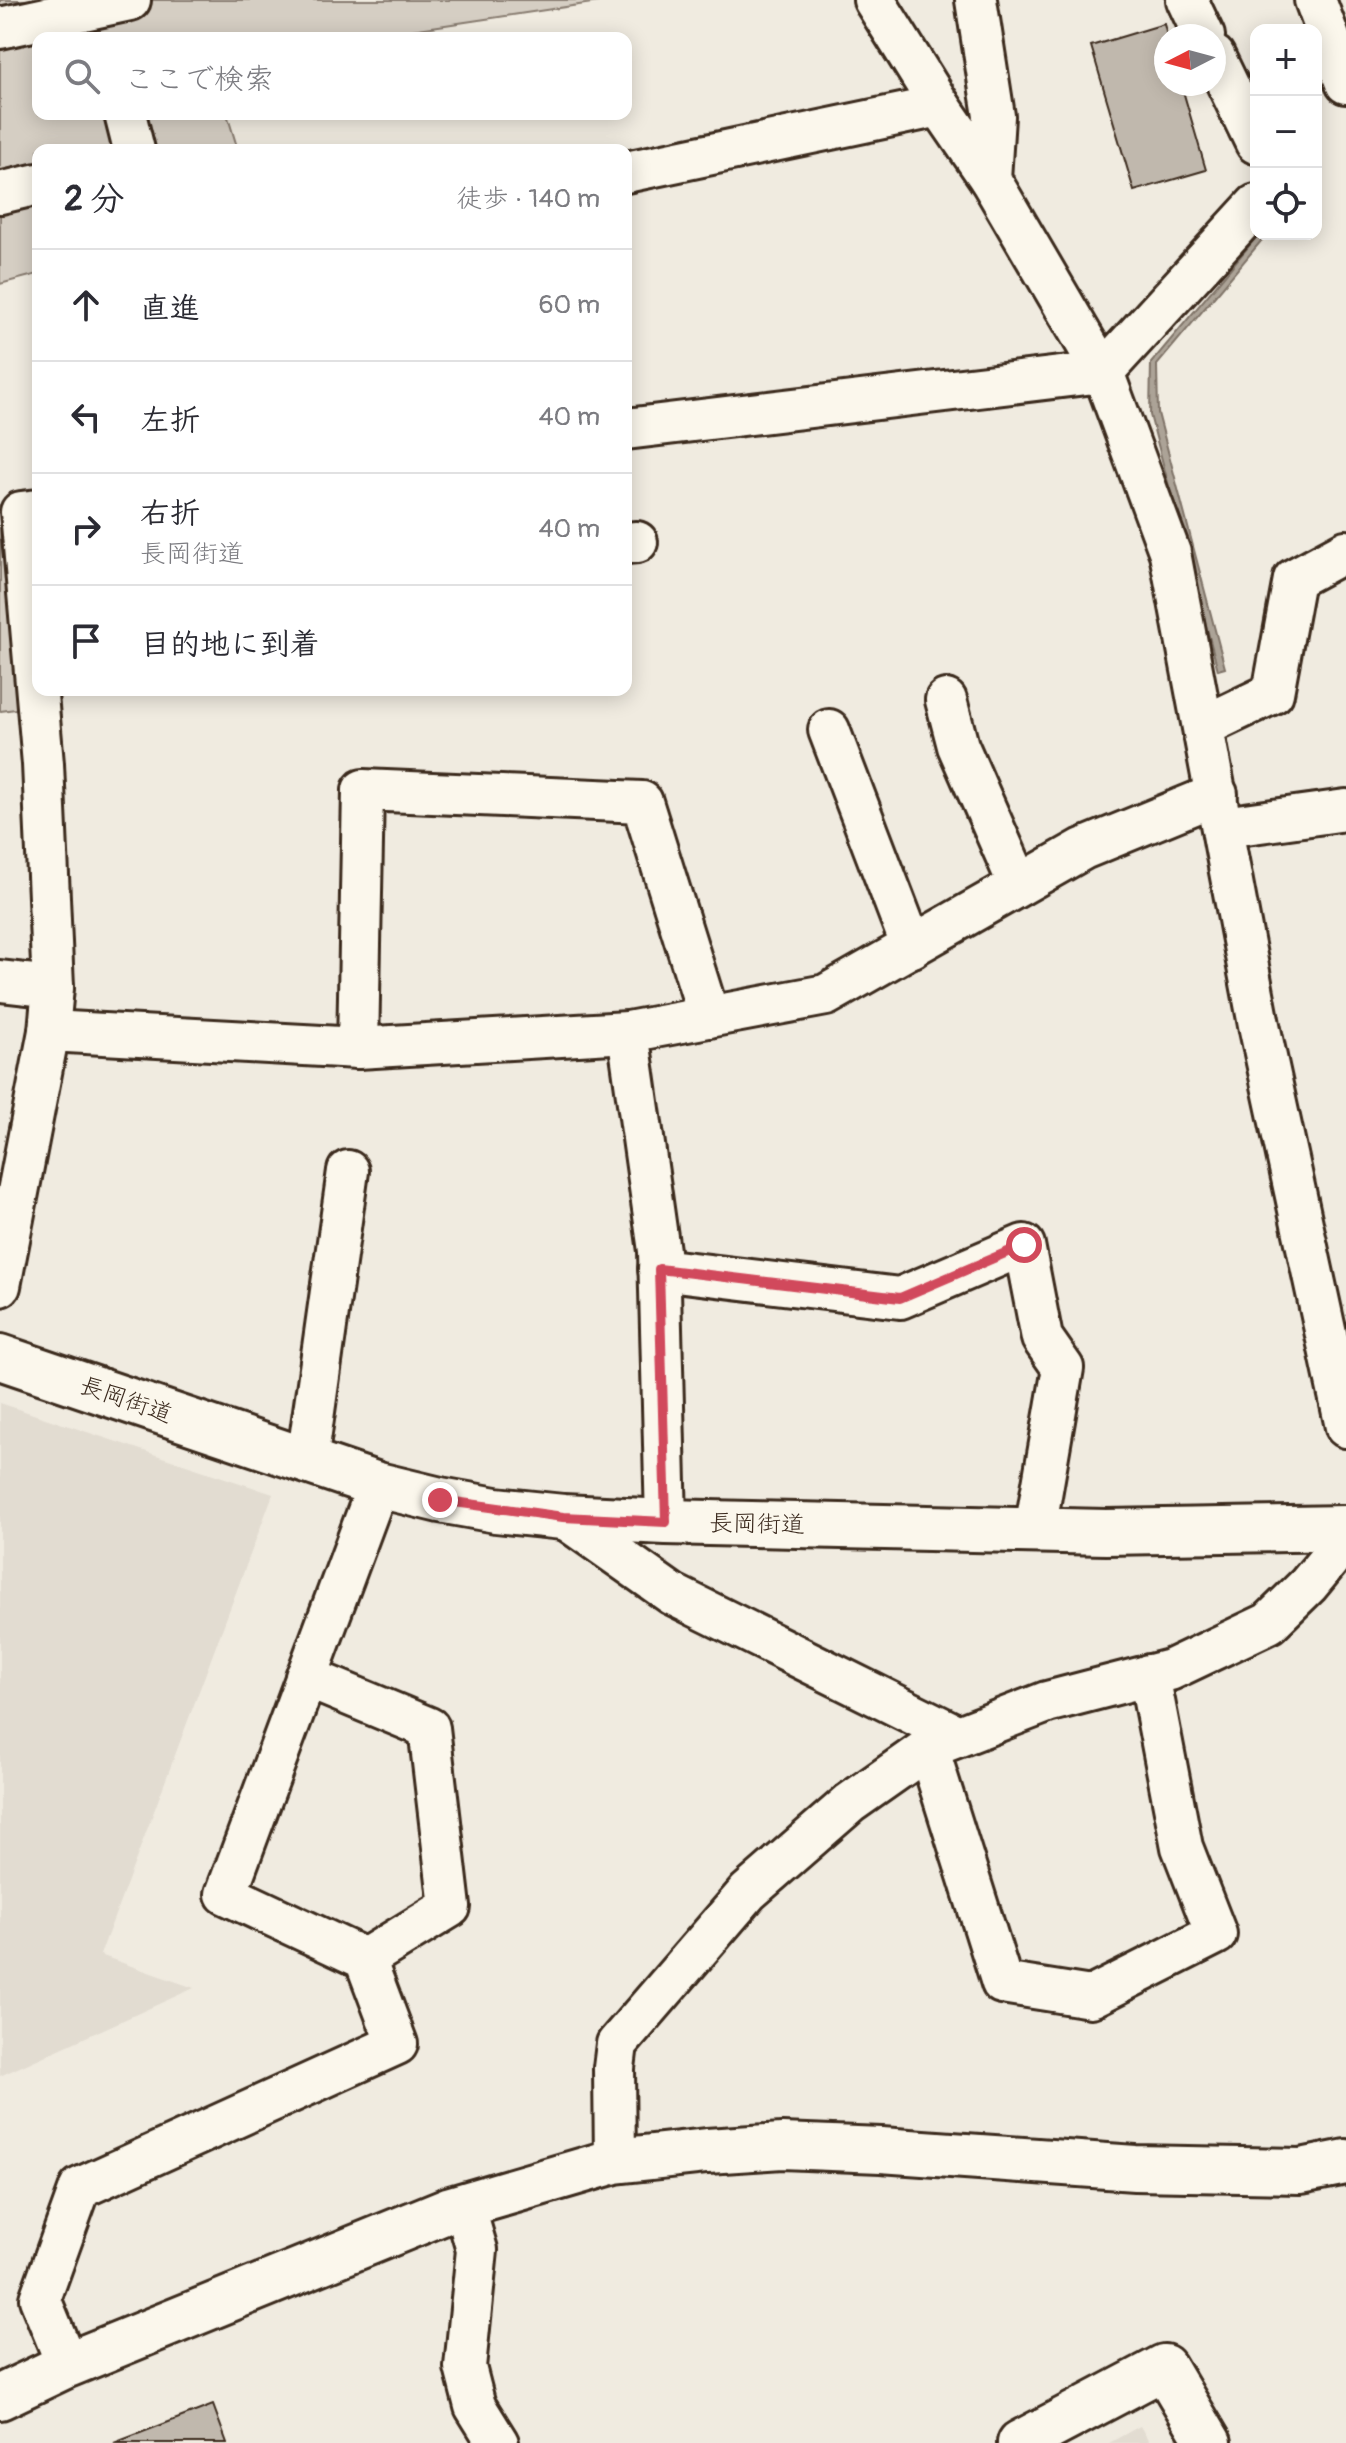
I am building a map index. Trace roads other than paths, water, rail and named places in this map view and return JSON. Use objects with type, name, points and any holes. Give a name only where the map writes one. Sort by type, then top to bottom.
[{"type":"street","points":[[874,0],[990,179],[1103,372],[1170,553],[1259,1025],[1346,1427]]},
{"type":"street","points":[[976,0],[994,116],[990,179]]},
{"type":"street","points":[[1187,0],[1198,24]]},
{"type":"street","points":[[1315,0],[1346,83]]},
{"type":"street","points":[[0,28],[111,15]]},
{"type":"street","points":[[1226,81],[1250,131]]},
{"type":"street","points":[[632,171],[940,106]]},
{"type":"street","points":[[126,120],[132,144]]},
{"type":"street","points":[[0,193],[32,185]]},
{"type":"street","points":[[632,428],[1103,372],[1250,212]]},
{"type":"street","points":[[32,511],[21,512],[32,599]]},
{"type":"street","points":[[1204,726],[1273,693],[1294,579],[1346,551]]},
{"type":"street","points":[[0,1286],[49,1031],[53,987],[39,696]]},
{"type":"street","points":[[946,700],[958,746],[1019,885]]},
{"type":"street","points":[[829,730],[912,947]]},
{"type":"street","points":[[358,1048],[363,790],[642,802],[709,1017]]},
{"type":"street","points":[[49,1031],[358,1048],[628,1032],[826,995],[1083,849],[1220,810],[1346,810]]},
{"type":"street","points":[[0,981],[53,987]]},
{"type":"street","points":[[628,1032],[659,1251],[666,1522]]},
{"type":"street","points":[[307,1461],[348,1171]]},
{"type":"street","points":[[659,1269],[900,1298],[1024,1245],[1042,1338],[1063,1368],[1035,1530]]},
{"type":"street","name":"長岡街道","points":[[0,1357],[378,1485],[440,1500],[563,1517],[1106,1532],[1346,1528]]},
{"type":"street","points":[[67,2365],[40,2299],[80,2188],[397,2044],[365,1959],[226,1894],[378,1485]]},
{"type":"street","points":[[563,1517],[672,1594],[943,1742],[1002,1983],[1091,1997],[1216,1934],[1182,1847],[1149,1675]]},
{"type":"street","points":[[615,2161],[614,2068],[617,2044],[748,1892],[850,1803],[943,1742],[1047,1702],[1170,1670],[1269,1623],[1308,1585],[1346,1539]]},
{"type":"street","points":[[306,1677],[429,1728],[450,1907],[365,1959]]},
{"type":"street","points":[[0,2397],[67,2365],[464,2205],[615,2161],[782,2146],[1135,2168],[1301,2171],[1346,2162]]},
{"type":"street","points":[[464,2205],[477,2250],[465,2367],[475,2406],[498,2443]]},
{"type":"street","points":[[1020,2443],[1164,2367],[1209,2443]]}]
